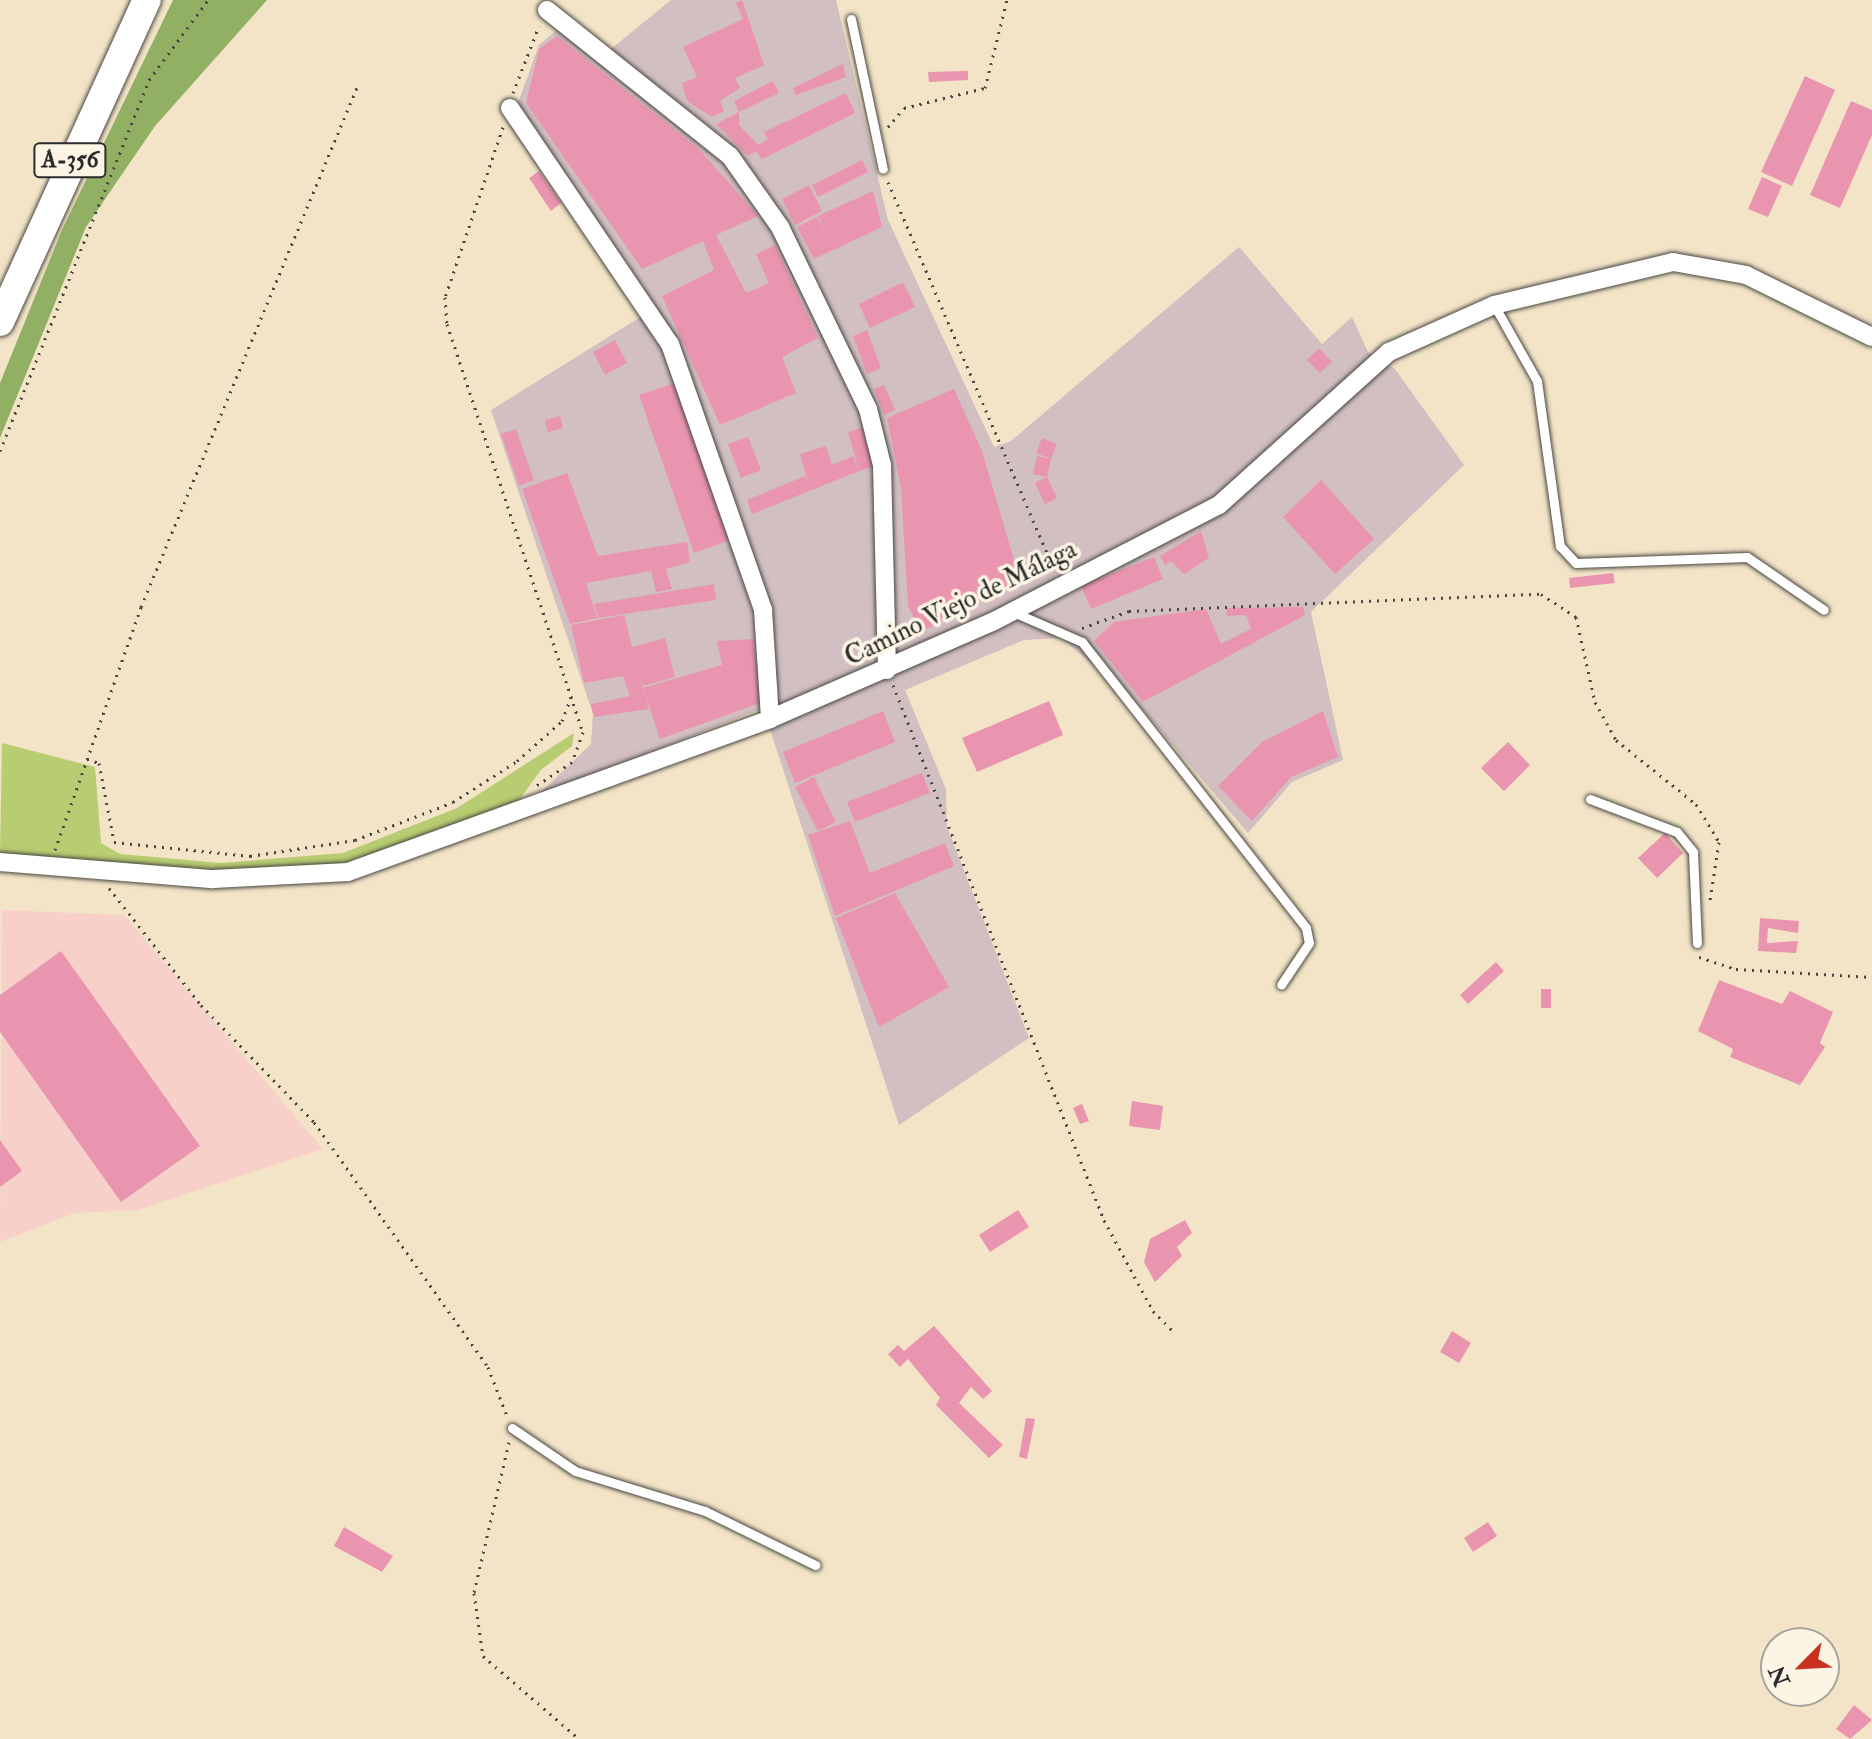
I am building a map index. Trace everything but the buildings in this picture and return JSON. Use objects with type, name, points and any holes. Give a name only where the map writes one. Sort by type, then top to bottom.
[{"type":"main road","name":"A-356","points":[[0,322],[147,0]]},
{"type":"street","points":[[547,10],[730,156],[780,227],[868,409],[882,465],[887,670]]},
{"type":"street","points":[[510,108],[670,344],[763,610],[770,719]]},
{"type":"street","name":"Camino Viejo de Málaga","points":[[0,862],[99,875],[262,879],[348,872],[770,719],[1013,612],[1219,505],[1263,473],[1389,352],[1494,305],[1673,262],[1746,275],[1872,337]]},
{"type":"lane","points":[[851,19],[883,169]]},
{"type":"lane","points":[[1494,305],[1537,381],[1560,546],[1576,563],[1747,557],[1824,610]]},
{"type":"lane","points":[[1013,612],[1071,632],[1306,928],[1309,943],[1281,985]]},
{"type":"lane","points":[[1590,799],[1677,832],[1693,852],[1697,943]]},
{"type":"lane","points":[[512,1428],[575,1471],[705,1511],[815,1565]]},
{"type":"path","points":[[0,451],[149,80],[208,0]]},
{"type":"path","points":[[1007,0],[985,88],[904,108],[888,125],[883,169],[1062,584]]},
{"type":"path","points":[[528,808],[540,780],[572,762],[583,732],[573,693],[447,324],[445,297],[510,108],[521,61],[547,10]]},
{"type":"path","points":[[48,868],[141,607],[358,85]]},
{"type":"path","points":[[1071,632],[1129,611],[1541,594],[1576,617],[1595,702],[1616,740],[1696,804],[1719,842],[1708,903]]},
{"type":"path","points":[[887,670],[1104,1220],[1153,1311],[1172,1330]]},
{"type":"path","points":[[87,759],[99,763],[114,842],[250,856],[355,840],[453,802],[528,751],[562,721],[573,693]]},
{"type":"path","points":[[99,875],[201,1005],[314,1122],[488,1367],[512,1428],[474,1593],[483,1656],[579,1739]]},
{"type":"path","points":[[1697,943],[1699,963],[1872,977]]},
{"type":"shaded area","points":[[671,0],[836,0],[888,220],[994,447],[1011,441],[1239,247],[1322,344],[1352,317],[1368,352],[1395,369],[1464,465],[1311,612],[1343,760],[1292,782],[1248,833],[1136,702],[1062,638],[1024,640],[905,690],[946,789],[947,827],[1029,1038],[899,1125],[763,708],[537,796],[591,744],[593,714],[491,410],[642,316],[510,125],[539,45],[559,28],[600,58]]},
{"type":"shaded area","points":[[2,910],[124,915],[323,1149],[138,1210],[75,1213],[0,1242]]},
{"type":"green space","points":[[173,0],[267,0],[155,126],[86,227],[0,438],[0,383],[62,230]]},
{"type":"green space","points":[[574,733],[572,746],[541,770],[513,808],[346,864],[217,872],[85,867],[0,853],[2,743],[95,767],[101,843],[120,854],[221,863],[343,853],[457,808]]}]
